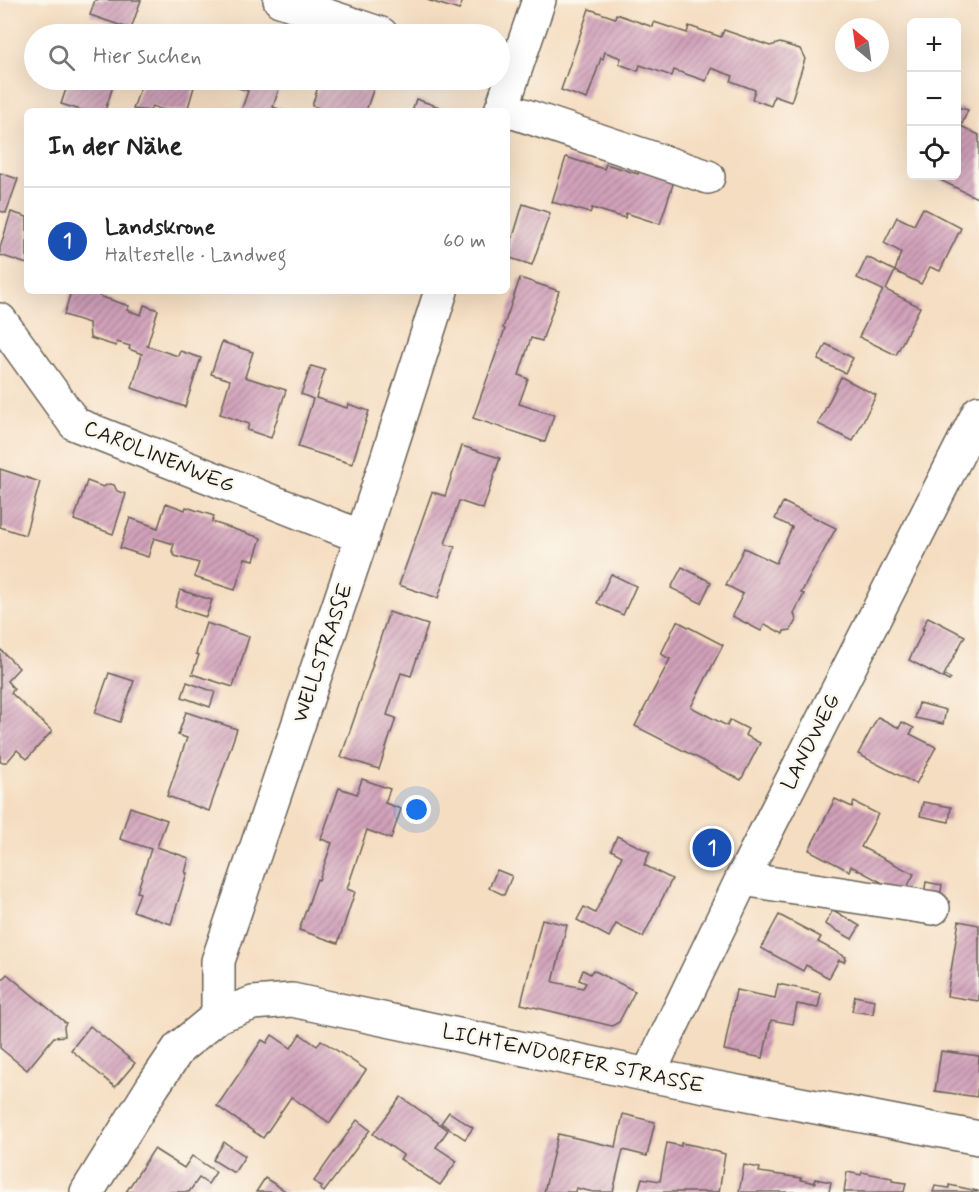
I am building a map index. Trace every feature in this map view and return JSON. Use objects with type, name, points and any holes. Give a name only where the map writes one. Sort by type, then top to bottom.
[{"type":"street","points":[[280,0],[351,24]]},
{"type":"street","points":[[510,75],[539,0]]},
{"type":"street","points":[[503,93],[708,177]]},
{"type":"street","name":"WELLSTRASSE","points":[[218,1016],[218,962],[362,537],[440,294]]},
{"type":"street","name":"CAROLINENWEG","points":[[0,320],[75,424],[362,537]]},
{"type":"street","name":"LANDWEG","points":[[648,1075],[742,879],[979,412]]},
{"type":"street","points":[[742,879],[933,908]]},
{"type":"street","name":"LICHTENDORFER STRASSE","points":[[87,1192],[179,1048],[218,1016],[253,1003],[292,1000],[648,1075],[979,1138]]},
{"type":"building","points":[[95,0],[141,0],[133,24],[116,24],[90,15]]},
{"type":"building","points":[[427,0],[463,0],[459,10]]},
{"type":"building","points":[[589,9],[615,18],[616,14],[653,27],[654,22],[687,33],[689,26],[721,37],[724,30],[770,46],[780,43],[800,49],[805,59],[791,102],[774,96],[771,106],[752,99],[755,90],[731,81],[733,76],[711,68],[706,81],[674,70],[672,76],[640,65],[638,71],[619,64],[621,58],[605,52],[587,99],[561,90]]},
{"type":"building","points":[[66,90],[112,90],[106,108],[74,108],[61,104]]},
{"type":"building","points":[[140,90],[193,90],[188,108],[152,106],[151,108],[133,108]]},
{"type":"building","points":[[245,90],[279,90],[273,107],[276,108],[242,108],[248,91]]},
{"type":"building","points":[[317,90],[373,90],[367,108],[312,106]]},
{"type":"building","points":[[416,99],[442,108],[413,108]]},
{"type":"building","points":[[961,108],[968,110],[961,124]]},
{"type":"building","points":[[961,126],[979,135],[979,194],[977,198],[940,180],[961,180]]},
{"type":"building","points":[[566,157],[604,169],[606,164],[638,174],[640,170],[674,181],[660,224],[626,213],[625,218],[592,208],[590,213],[552,202]]},
{"type":"building","points":[[0,173],[18,179],[6,213],[0,211]]},
{"type":"building","points":[[523,204],[550,213],[532,265],[510,258],[510,247]]},
{"type":"building","points":[[923,208],[961,228],[940,271],[930,267],[921,284],[895,271],[901,252],[884,243],[897,217],[914,225]]},
{"type":"building","points":[[11,212],[24,216],[24,263],[0,255]]},
{"type":"building","points":[[867,257],[895,271],[886,290],[920,307],[896,355],[859,337],[883,290],[857,278]]},
{"type":"building","points":[[520,278],[559,291],[542,341],[531,338],[519,375],[528,379],[519,404],[554,415],[545,442],[473,418],[505,329],[503,328]]},
{"type":"building","points":[[70,294],[100,294],[99,296],[129,306],[127,310],[141,315],[144,305],[158,310],[147,346],[178,356],[180,351],[201,358],[185,407],[132,388],[142,354],[129,349],[130,346],[117,342],[116,346],[90,338],[89,323],[64,315]]},
{"type":"building","points":[[222,342],[253,352],[245,377],[286,390],[271,438],[247,430],[249,424],[220,414],[230,380],[211,374]]},
{"type":"building","points":[[826,344],[853,358],[845,373],[818,360]]},
{"type":"building","points":[[311,366],[325,370],[316,398],[347,408],[348,404],[369,411],[352,464],[298,447],[313,399],[301,394]]},
{"type":"building","points":[[841,377],[876,395],[853,441],[818,424]]},
{"type":"building","points":[[462,446],[500,458],[483,509],[459,501],[445,544],[455,547],[438,598],[399,585],[432,492],[445,496]]},
{"type":"building","points":[[0,469],[40,482],[25,535],[0,527]]},
{"type":"building","points":[[87,481],[103,487],[109,484],[114,485],[117,491],[126,494],[113,534],[74,520]]},
{"type":"building","points":[[783,502],[836,528],[801,593],[804,594],[794,613],[796,620],[791,630],[784,631],[783,634],[765,624],[761,631],[732,616],[743,594],[726,585],[744,548],[776,563],[792,527],[775,519]]},
{"type":"building","points":[[166,503],[214,516],[212,522],[261,538],[254,560],[245,558],[235,590],[194,577],[199,563],[175,556],[172,551],[174,544],[154,538],[148,557],[120,548],[130,518],[158,528]]},
{"type":"building","points":[[682,567],[711,582],[701,603],[671,588]]},
{"type":"building","points":[[611,574],[636,586],[623,615],[597,603]]},
{"type":"building","points":[[180,590],[212,600],[206,617],[175,607]]},
{"type":"building","points":[[389,612],[428,625],[411,676],[401,673],[387,715],[396,718],[379,769],[341,757]]},
{"type":"building","points":[[928,617],[965,636],[944,675],[951,679],[949,681],[909,660]]},
{"type":"building","points":[[677,621],[723,645],[691,707],[727,726],[730,720],[748,729],[745,735],[760,743],[741,780],[635,726],[670,659],[661,654]]},
{"type":"building","points":[[206,623],[249,637],[233,687],[192,674]]},
{"type":"building","points":[[0,649],[19,668],[7,681],[14,689],[11,693],[52,731],[27,759],[17,750],[7,762],[0,762]]},
{"type":"building","points":[[109,673],[134,681],[120,722],[95,713]]},
{"type":"building","points":[[187,682],[215,692],[210,707],[182,697]]},
{"type":"building","points":[[919,703],[946,710],[943,724],[915,718]]},
{"type":"building","points":[[186,712],[237,729],[209,811],[167,796],[187,738],[178,735]]},
{"type":"building","points":[[878,717],[899,728],[902,722],[914,728],[910,734],[936,747],[916,784],[858,754]]},
{"type":"building","points":[[362,779],[390,789],[385,803],[401,809],[391,839],[367,830],[347,889],[355,892],[338,943],[299,930],[332,843],[321,839],[339,788],[357,794]]},
{"type":"building","points":[[835,799],[852,807],[854,802],[878,814],[861,847],[914,874],[903,895],[878,892],[883,883],[851,866],[849,871],[809,850]]},
{"type":"building","points":[[923,802],[951,807],[949,822],[920,816]]},
{"type":"building","points":[[130,807],[167,820],[157,847],[189,858],[185,873],[187,873],[171,924],[133,911],[151,849],[120,839]]},
{"type":"building","points":[[617,836],[650,852],[644,865],[672,879],[643,937],[616,924],[609,937],[577,920],[584,907],[595,913],[622,856],[611,850]]},
{"type":"building","points":[[497,870],[512,876],[504,895],[489,888]]},
{"type":"building","points":[[926,882],[942,885],[940,897],[924,895]]},
{"type":"building","points":[[833,910],[860,926],[852,939],[825,924]]},
{"type":"building","points":[[779,915],[821,937],[818,942],[846,957],[844,962],[839,960],[829,978],[806,965],[803,971],[761,948]]},
{"type":"building","points":[[542,919],[567,925],[553,982],[583,988],[586,983],[579,980],[583,970],[590,974],[593,970],[635,991],[619,1022],[612,1026],[521,1004]]},
{"type":"building","points":[[959,921],[979,925],[979,1001],[947,996]]},
{"type":"building","points":[[7,974],[66,1023],[65,1036],[54,1037],[27,1070],[0,1048],[0,982]]},
{"type":"building","points":[[778,984],[821,993],[818,1008],[797,1004],[793,1024],[771,1020],[763,1058],[724,1050],[736,990],[775,998]]},
{"type":"building","points":[[855,996],[875,1000],[873,1014],[852,1011]]},
{"type":"building","points":[[90,1026],[135,1063],[115,1087],[71,1050]]},
{"type":"building","points":[[300,1034],[317,1046],[321,1040],[366,1070],[330,1123],[291,1097],[263,1138],[217,1106],[262,1040],[267,1043],[272,1035],[291,1048]]},
{"type":"building","points":[[941,1051],[979,1056],[977,1097],[935,1091]]},
{"type":"building","points":[[401,1097],[448,1130],[436,1147],[457,1161],[440,1185],[400,1159],[403,1155],[373,1134]]},
{"type":"building","points":[[449,1112],[473,1128],[465,1139],[441,1123]]},
{"type":"building","points":[[623,1114],[655,1122],[647,1156],[623,1150],[613,1192],[593,1192],[576,1188],[575,1192],[544,1192],[558,1134],[616,1147]]},
{"type":"building","points":[[357,1120],[370,1130],[324,1192],[320,1189],[322,1187],[314,1181]]},
{"type":"building","points":[[224,1142],[245,1156],[234,1173],[213,1160]]},
{"type":"building","points":[[667,1143],[697,1146],[725,1154],[719,1192],[638,1192],[642,1178],[660,1181]]},
{"type":"building","points":[[154,1149],[184,1168],[192,1156],[216,1172],[208,1184],[199,1178],[189,1192],[126,1192]]},
{"type":"building","points":[[744,1165],[760,1168],[759,1172],[801,1178],[801,1180],[815,1183],[815,1179],[831,1182],[829,1192],[739,1192]]},
{"type":"building","points":[[847,1172],[861,1175],[862,1172],[892,1178],[892,1181],[906,1183],[904,1192],[844,1192]]},
{"type":"building","points":[[265,1178],[287,1192],[256,1192]]},
{"type":"building","points":[[949,1185],[978,1192],[933,1192],[935,1186],[949,1188]]},
{"type":"place","name":"Landskrone","points":[[712,848]]}]
